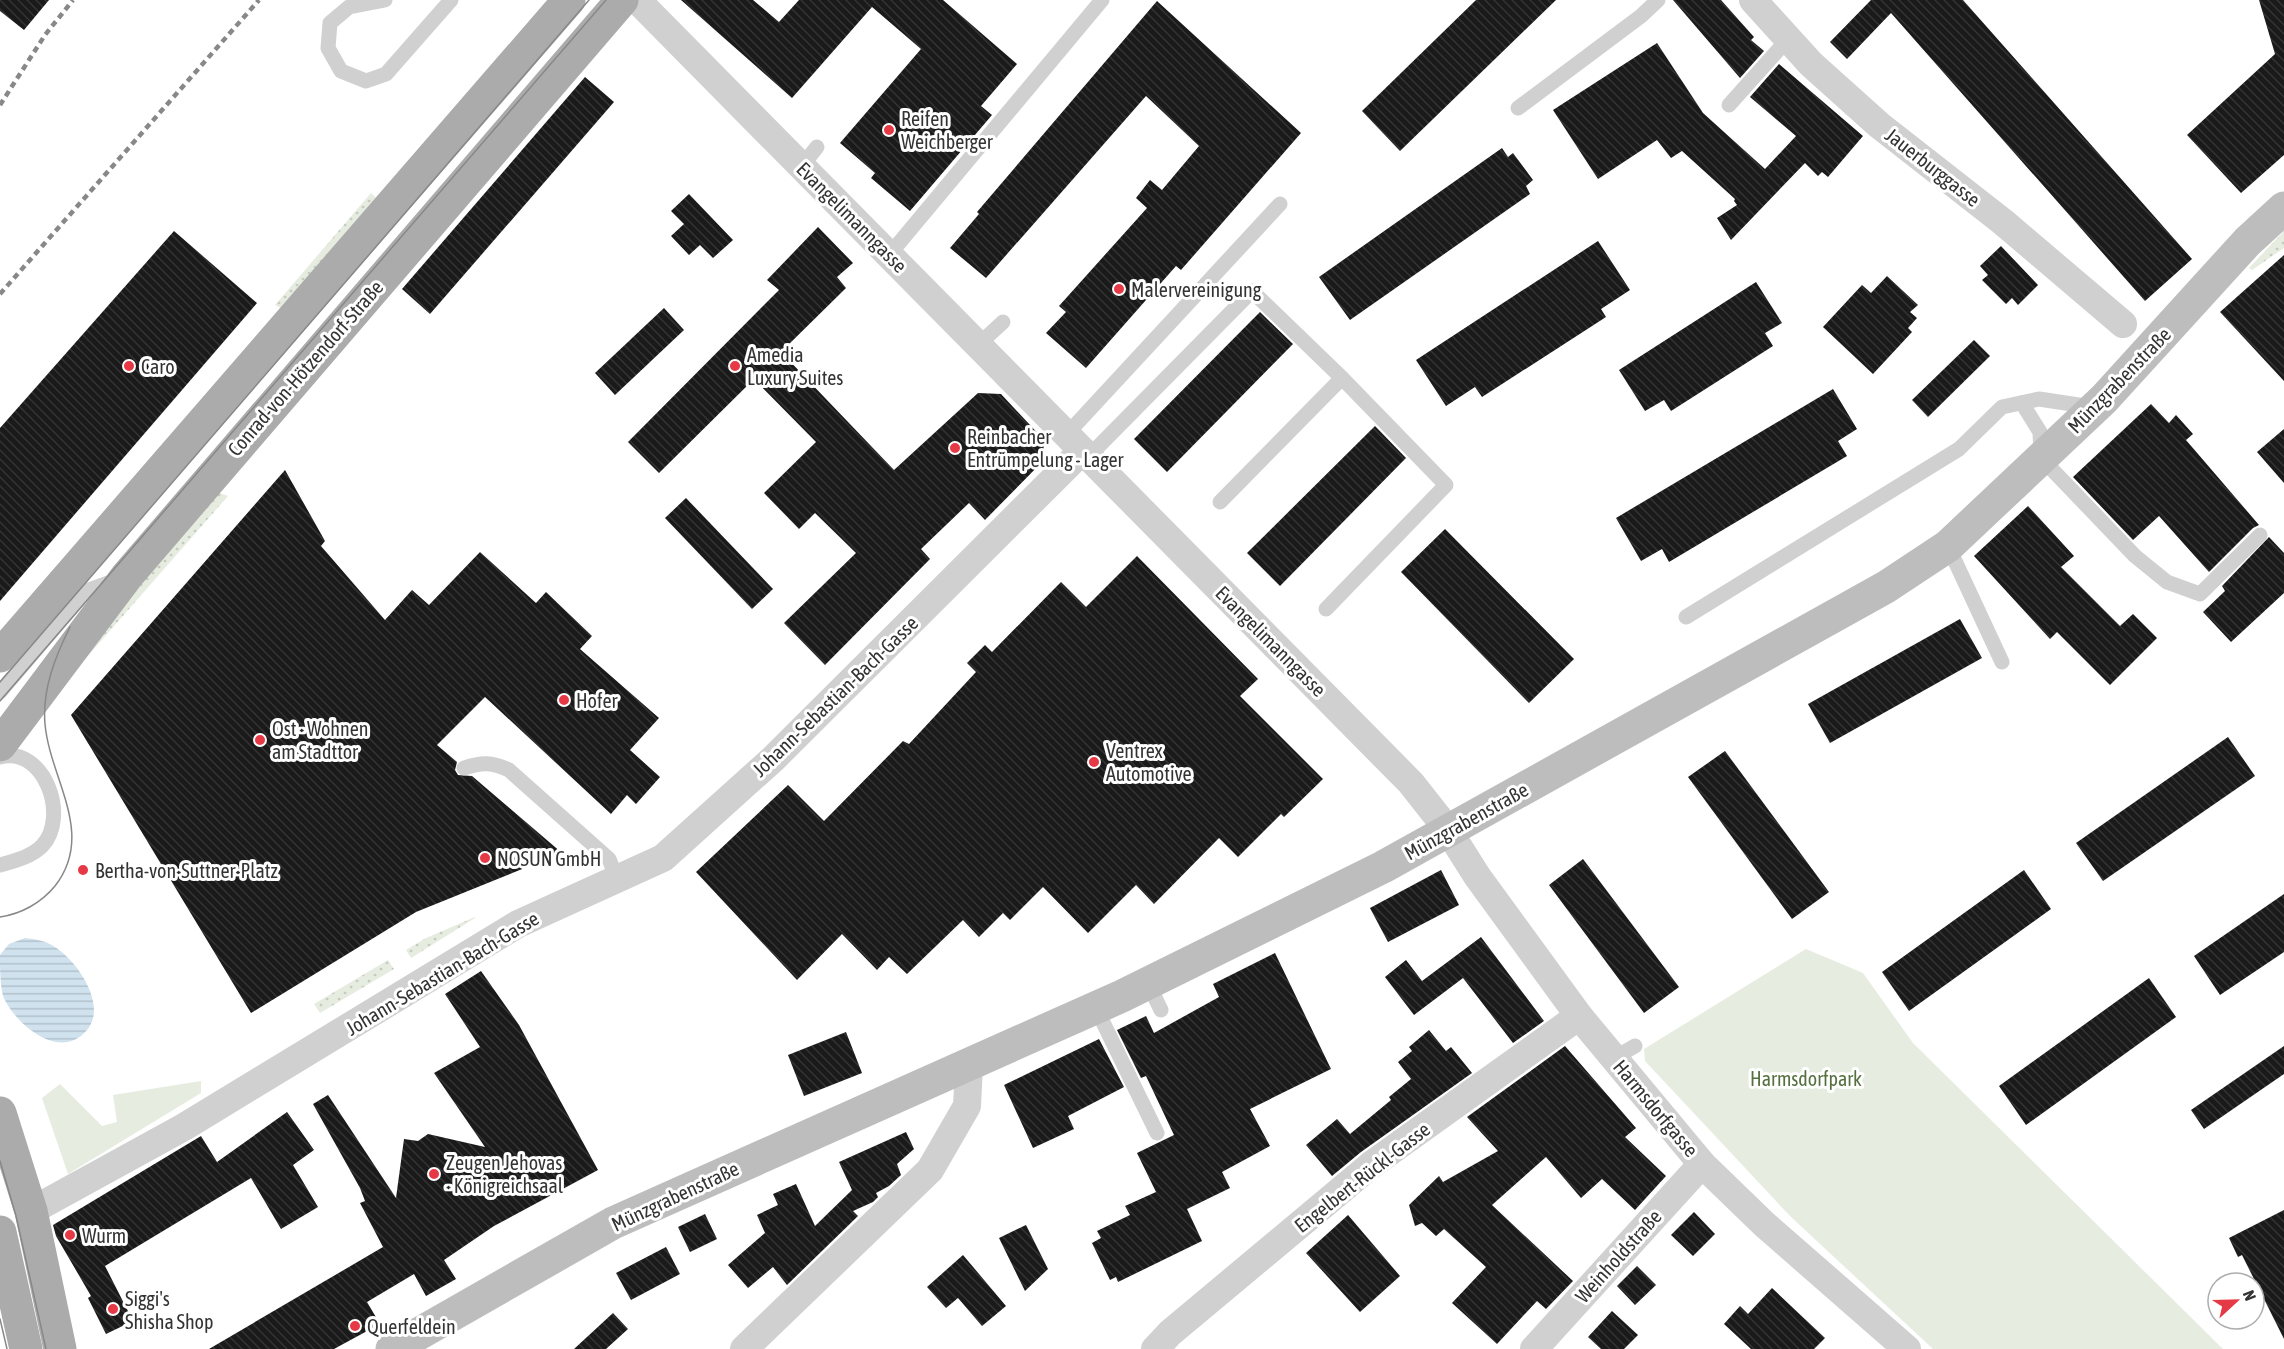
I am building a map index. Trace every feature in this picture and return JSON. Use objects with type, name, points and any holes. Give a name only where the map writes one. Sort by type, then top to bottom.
[{"type":"main road","points":[[0,656],[568,0]]},
{"type":"main road","name":"Conrad-von-Hötzendorf-Straße","points":[[0,745],[127,576],[622,0]]},
{"type":"main road","name":"Münzgrabenstraße","points":[[392,1349],[613,1223],[1096,1008],[1154,997],[1448,830],[1887,587],[1948,546],[2095,408],[2247,242],[2284,208]]},
{"type":"main road","points":[[0,1113],[31,1211],[60,1349]]},
{"type":"main road","points":[[0,1232],[26,1349]]},
{"type":"street","name":"Evangelimanngasse","points":[[637,0],[809,157],[889,255],[1411,783],[1448,830]]},
{"type":"street","name":"Jauerburggasse","points":[[1753,0],[1811,64],[1879,125],[2003,222],[2123,324]]},
{"type":"street","name":"Johann-Sebastian-Bach-Gasse","points":[[31,1211],[184,1127],[518,924],[658,861],[774,758],[1079,447]]},
{"type":"street","name":"Harmsdorfgasse","points":[[1448,830],[1477,876],[1579,1016],[1625,1052],[1702,1164],[1764,1224],[1906,1349]]},
{"type":"street","name":"Engelbert-Rückl-Gasse","points":[[1155,1349],[1170,1333],[1371,1165],[1579,1016]]},
{"type":"street","points":[[744,1349],[930,1170],[967,1106],[969,1065]]},
{"type":"street","name":"Weinholdstraße","points":[[1534,1349],[1702,1164]]},
{"type":"lane","points":[[384,0],[349,7],[330,23],[328,48],[341,71],[366,81],[386,74],[451,0]]},
{"type":"lane","points":[[889,255],[1102,0]]},
{"type":"lane","points":[[1518,108],[1641,16],[1658,0]]},
{"type":"lane","points":[[1729,105],[1788,39]]},
{"type":"lane","points":[[1079,447],[1280,204]]},
{"type":"lane","points":[[1079,447],[1249,292],[1255,293],[1446,485],[1326,609]]},
{"type":"lane","points":[[978,345],[1003,322]]},
{"type":"lane","points":[[1220,502],[1342,378]]},
{"type":"lane","points":[[1686,617],[1959,449],[2002,407],[2015,402],[2022,403],[2039,399],[2095,408]]},
{"type":"lane","points":[[2022,403],[2040,432],[2041,458],[2135,556],[2167,582],[2200,594],[2260,535]]},
{"type":"lane","points":[[1948,546],[2002,662]]},
{"type":"lane","points":[[0,692],[86,591],[127,576]]},
{"type":"lane","points":[[0,757],[17,755],[32,763],[47,784],[54,807],[51,829],[41,847],[30,854],[0,865]]},
{"type":"lane","points":[[464,768],[480,762],[494,763],[509,770],[609,859],[617,879]]},
{"type":"lane","points":[[1096,1008],[1157,1133]]},
{"type":"green space","points":[[371,193],[376,198],[281,308],[275,305]]},
{"type":"green space","points":[[2284,231],[2284,248],[2252,270],[2249,268]]},
{"type":"green space","points":[[217,492],[228,496],[65,682],[69,663]]},
{"type":"green space","points":[[475,917],[411,958],[406,950],[426,938]]},
{"type":"green space","name":"Harmsdorfpark","points":[[1806,949],[1863,973],[1913,1043],[2223,1349],[1933,1349],[1790,1216],[1645,1061],[1644,1049]]},
{"type":"green space","points":[[388,960],[394,969],[320,1013],[314,1004]]},
{"type":"green space","points":[[201,1081],[201,1093],[68,1174],[42,1098],[60,1084],[102,1126],[117,1122],[113,1095]]},
{"type":"water","points":[[25,938],[48,943],[55,947],[72,962],[87,984],[94,1008],[93,1020],[87,1030],[76,1039],[64,1042],[51,1041],[39,1036],[17,1017],[3,996],[0,955],[9,944]]},
{"type":"building","points":[[0,0],[49,0],[24,30],[0,11]]},
{"type":"building","points":[[681,0],[753,0],[779,22],[799,0],[943,0],[1017,64],[981,106],[992,115],[910,211],[871,178],[875,173],[840,143],[921,49],[872,7],[792,98]]},
{"type":"building","points":[[1476,0],[1556,0],[1400,151],[1362,111]]},
{"type":"building","points":[[1673,0],[1721,0],[1754,37],[1751,40],[1764,51],[1740,78]]},
{"type":"building","points":[[1871,0],[1963,0],[2192,259],[2145,301],[1891,13],[1847,59],[1830,42]]},
{"type":"building","points":[[2259,0],[2284,0],[2284,155],[2241,193],[2187,135],[2275,54]]},
{"type":"building","points":[[1157,1],[1301,133],[1181,270],[1176,266],[1086,368],[1046,333],[1066,312],[1059,306],[1147,208],[1136,198],[1150,180],[1162,190],[1199,146],[1146,96],[986,278],[950,248],[979,214],[977,212]]},
{"type":"building","points":[[1657,43],[1703,113],[1765,169],[1796,136],[1750,97],[1779,64],[1863,136],[1828,177],[1822,172],[1818,176],[1805,163],[1731,240],[1717,218],[1737,205],[1735,199],[1682,151],[1671,158],[1657,140],[1598,179],[1553,110]]},
{"type":"building","points":[[585,77],[614,102],[430,314],[402,289]]},
{"type":"building","points":[[1502,148],[1508,157],[1513,153],[1533,180],[1526,186],[1530,194],[1350,320],[1319,277]]},
{"type":"building","points":[[689,194],[733,240],[713,258],[700,245],[689,255],[671,236],[684,224],[671,211]]},
{"type":"building","points":[[818,227],[853,263],[837,277],[846,288],[781,352],[894,470],[978,393],[1001,394],[1044,440],[1043,461],[985,520],[969,503],[921,549],[930,559],[825,665],[784,623],[856,553],[815,513],[799,529],[764,493],[816,442],[754,379],[659,473],[628,442],[779,290],[767,280]]},
{"type":"building","name":"Caro","points":[[174,231],[257,303],[0,601],[0,428]]},
{"type":"building","points":[[1598,241],[1630,290],[1601,309],[1606,317],[1482,397],[1475,387],[1446,406],[1416,360]]},
{"type":"building","points":[[2001,246],[2038,285],[2018,305],[2012,298],[2006,304],[1982,280],[1988,275],[1980,266]]},
{"type":"building","points":[[2284,255],[2284,381],[2220,312]]},
{"type":"building","points":[[1887,276],[1918,305],[1910,312],[1917,318],[1908,328],[1912,332],[1873,374],[1823,327],[1862,285],[1871,293]]},
{"type":"building","points":[[1756,282],[1782,323],[1765,333],[1773,346],[1671,411],[1664,400],[1645,411],[1619,370]]},
{"type":"building","points":[[664,308],[684,330],[615,395],[595,373]]},
{"type":"building","points":[[1260,312],[1293,344],[1167,472],[1134,439]]},
{"type":"building","points":[[1974,340],[1990,356],[1928,417],[1912,400]]},
{"type":"building","points":[[1833,389],[1857,429],[1838,441],[1847,456],[1669,562],[1662,549],[1641,561],[1616,518]]},
{"type":"building","points":[[2151,404],[2169,423],[2176,415],[2193,434],[2186,440],[2259,525],[2253,528],[2209,572],[2159,516],[2133,540],[2073,477]]},
{"type":"building","points":[[1375,426],[1406,458],[1280,586],[1247,553]]},
{"type":"building","points":[[2284,429],[2284,483],[2257,452]]},
{"type":"building","name":"Ost - Wohnen am Stadttor","points":[[285,470],[325,541],[321,546],[385,620],[412,590],[429,605],[480,552],[536,603],[546,592],[592,636],[580,649],[659,718],[630,750],[660,777],[636,804],[627,795],[611,814],[485,697],[437,745],[457,762],[455,770],[458,775],[472,776],[562,853],[416,912],[251,1013],[71,715]]},
{"type":"building","points":[[686,498],[773,589],[752,609],[665,518]]},
{"type":"building","points":[[2028,506],[2074,556],[2061,567],[2120,626],[2133,614],[2157,638],[2110,685],[2057,632],[2050,639],[1974,556]]},
{"type":"building","points":[[1445,529],[1574,659],[1529,703],[1401,572]]},
{"type":"building","points":[[2269,537],[2284,553],[2284,593],[2231,642],[2203,612],[2225,591],[2222,586]]},
{"type":"building","name":"Ventrex Automotive","points":[[1137,556],[1258,679],[1240,696],[1323,779],[1284,817],[1281,814],[1238,857],[1219,838],[1154,904],[1136,885],[1088,933],[1043,887],[1010,920],[1003,913],[979,937],[963,920],[907,974],[889,957],[877,970],[842,934],[797,980],[696,872],[788,785],[824,821],[903,741],[909,744],[976,672],[967,663],[985,645],[992,652],[1061,582],[1086,607]]},
{"type":"building","points":[[1960,619],[1982,658],[1830,743],[1808,704]]},
{"type":"building","points":[[2228,737],[2255,776],[2103,881],[2076,843]]},
{"type":"building","points":[[1725,751],[1829,892],[1792,919],[1688,777]]},
{"type":"building","points":[[1583,859],[1679,987],[1644,1013],[1549,885]]},
{"type":"building","points":[[1441,870],[1459,905],[1388,942],[1370,908]]},
{"type":"building","points":[[2024,870],[2051,909],[1909,1011],[1882,972]]},
{"type":"building","points":[[2284,894],[2284,952],[2220,995],[2194,956]]},
{"type":"building","points":[[1481,937],[1544,1021],[1513,1043],[1463,978],[1414,1015],[1385,977],[1406,960],[1422,981]]},
{"type":"building","points":[[1275,953],[1331,1069],[1250,1109],[1270,1146],[1222,1172],[1230,1188],[1187,1209],[1202,1241],[1118,1282],[1116,1277],[1110,1280],[1092,1243],[1101,1238],[1097,1231],[1130,1215],[1125,1206],[1156,1192],[1137,1153],[1174,1135],[1146,1076],[1141,1078],[1117,1030],[1146,1016],[1154,1033],[1219,997],[1213,984]]},
{"type":"building","points":[[481,971],[519,1025],[598,1170],[494,1226],[444,1260],[456,1279],[426,1296],[414,1274],[367,1302],[380,1324],[334,1349],[209,1349],[383,1247],[360,1203],[365,1201],[360,1188],[313,1104],[328,1095],[396,1198],[404,1139],[418,1141],[428,1134],[485,1147],[434,1073],[480,1047],[445,994]]},
{"type":"building","points":[[2149,978],[2176,1017],[2026,1125],[1999,1086]]},
{"type":"building","points":[[1429,1030],[1446,1051],[1451,1047],[1472,1073],[1361,1152],[1332,1176],[1306,1145],[1337,1119],[1350,1134],[1391,1100],[1389,1097],[1411,1079],[1398,1062],[1412,1051],[1409,1047]]},
{"type":"building","points":[[846,1032],[862,1073],[804,1096],[788,1055]]},
{"type":"building","points":[[1099,1039],[1124,1087],[1068,1116],[1074,1129],[1033,1148],[1004,1085]]},
{"type":"building","points":[[1565,1046],[1636,1128],[1625,1137],[1666,1176],[1635,1210],[1602,1179],[1581,1198],[1546,1157],[1492,1205],[1573,1281],[1546,1309],[1537,1301],[1497,1344],[1452,1303],[1486,1267],[1444,1229],[1436,1236],[1422,1223],[1415,1226],[1409,1205],[1439,1176],[1443,1182],[1498,1151],[1467,1117]]},
{"type":"building","points":[[2284,1046],[2284,1074],[2204,1129],[2191,1110]]},
{"type":"building","points":[[287,1112],[314,1150],[293,1165],[318,1207],[281,1229],[251,1178],[105,1266],[133,1321],[106,1334],[88,1298],[91,1296],[56,1236],[53,1225],[201,1136],[217,1162]]},
{"type":"building","points":[[906,1132],[914,1149],[897,1164],[901,1175],[889,1186],[876,1193],[878,1197],[873,1202],[853,1211],[858,1216],[787,1285],[773,1267],[748,1288],[728,1265],[765,1233],[757,1215],[778,1205],[773,1194],[796,1184],[815,1226],[852,1190],[839,1162]]},
{"type":"building","points":[[2284,1210],[2284,1339],[2266,1303],[2266,1271],[2250,1271],[2242,1255],[2238,1257],[2229,1238]]},
{"type":"building","points":[[1694,1212],[1715,1234],[1693,1256],[1671,1235]]},
{"type":"building","points":[[705,1214],[717,1239],[690,1252],[678,1227]]},
{"type":"building","points":[[1348,1215],[1400,1276],[1360,1312],[1306,1253]]},
{"type":"building","points":[[1026,1225],[1048,1269],[1025,1291],[999,1238]]},
{"type":"building","points":[[666,1247],[680,1274],[631,1300],[616,1273]]},
{"type":"building","points":[[963,1255],[1006,1306],[982,1326],[958,1298],[946,1308],[927,1287]]},
{"type":"building","points":[[1637,1266],[1656,1285],[1635,1305],[1617,1286]]},
{"type":"building","points":[[1772,1288],[1825,1338],[1814,1349],[1751,1349],[1724,1324],[1740,1306],[1748,1314]]},
{"type":"building","points":[[1612,1311],[1638,1335],[1624,1349],[1601,1349],[1588,1337]]},
{"type":"building","points":[[613,1313],[628,1329],[606,1349],[574,1349]]},
{"type":"tram line","points":[[0,682],[589,0]]},
{"type":"tram line","points":[[0,701],[606,0]]},
{"type":"tram line","points":[[0,917],[30,907],[43,898],[55,886],[67,866],[71,846],[71,826],[49,745],[45,711],[51,674],[70,627]]},
{"type":"tram line","points":[[0,1161],[16,1216],[46,1349]]},
{"type":"tram line","points":[[0,1319],[7,1349]]},
{"type":"railway","points":[[0,105],[45,35],[73,0]]},
{"type":"railway","points":[[0,294],[259,0]]},
{"type":"place","name":"Reifen Weichberger","points":[[889,130]]},
{"type":"place","name":"Malervereinigung","points":[[1119,289]]},
{"type":"place","name":"Caro","points":[[129,366]]},
{"type":"place","name":"Amedia Luxury Suites","points":[[735,366]]},
{"type":"place","name":"Reinbacher Entrümpelung - Lager","points":[[955,448]]},
{"type":"place","name":"Hofer","points":[[564,700]]},
{"type":"place","name":"Ost - Wohnen am Stadttor","points":[[260,740]]},
{"type":"place","name":"Ventrex Automotive","points":[[1094,762]]},
{"type":"place","name":"NOSUN GmbH","points":[[485,858]]},
{"type":"place","name":"Bertha-von-Suttner-Platz","points":[[83,870]]},
{"type":"place","name":"Zeugen Jehovas - Königreichsaal","points":[[434,1174]]},
{"type":"place","name":"Wurm","points":[[70,1235]]},
{"type":"place","name":"Siggi's Shisha Shop","points":[[113,1309]]},
{"type":"place","name":"Querfeldein","points":[[355,1326]]}]
